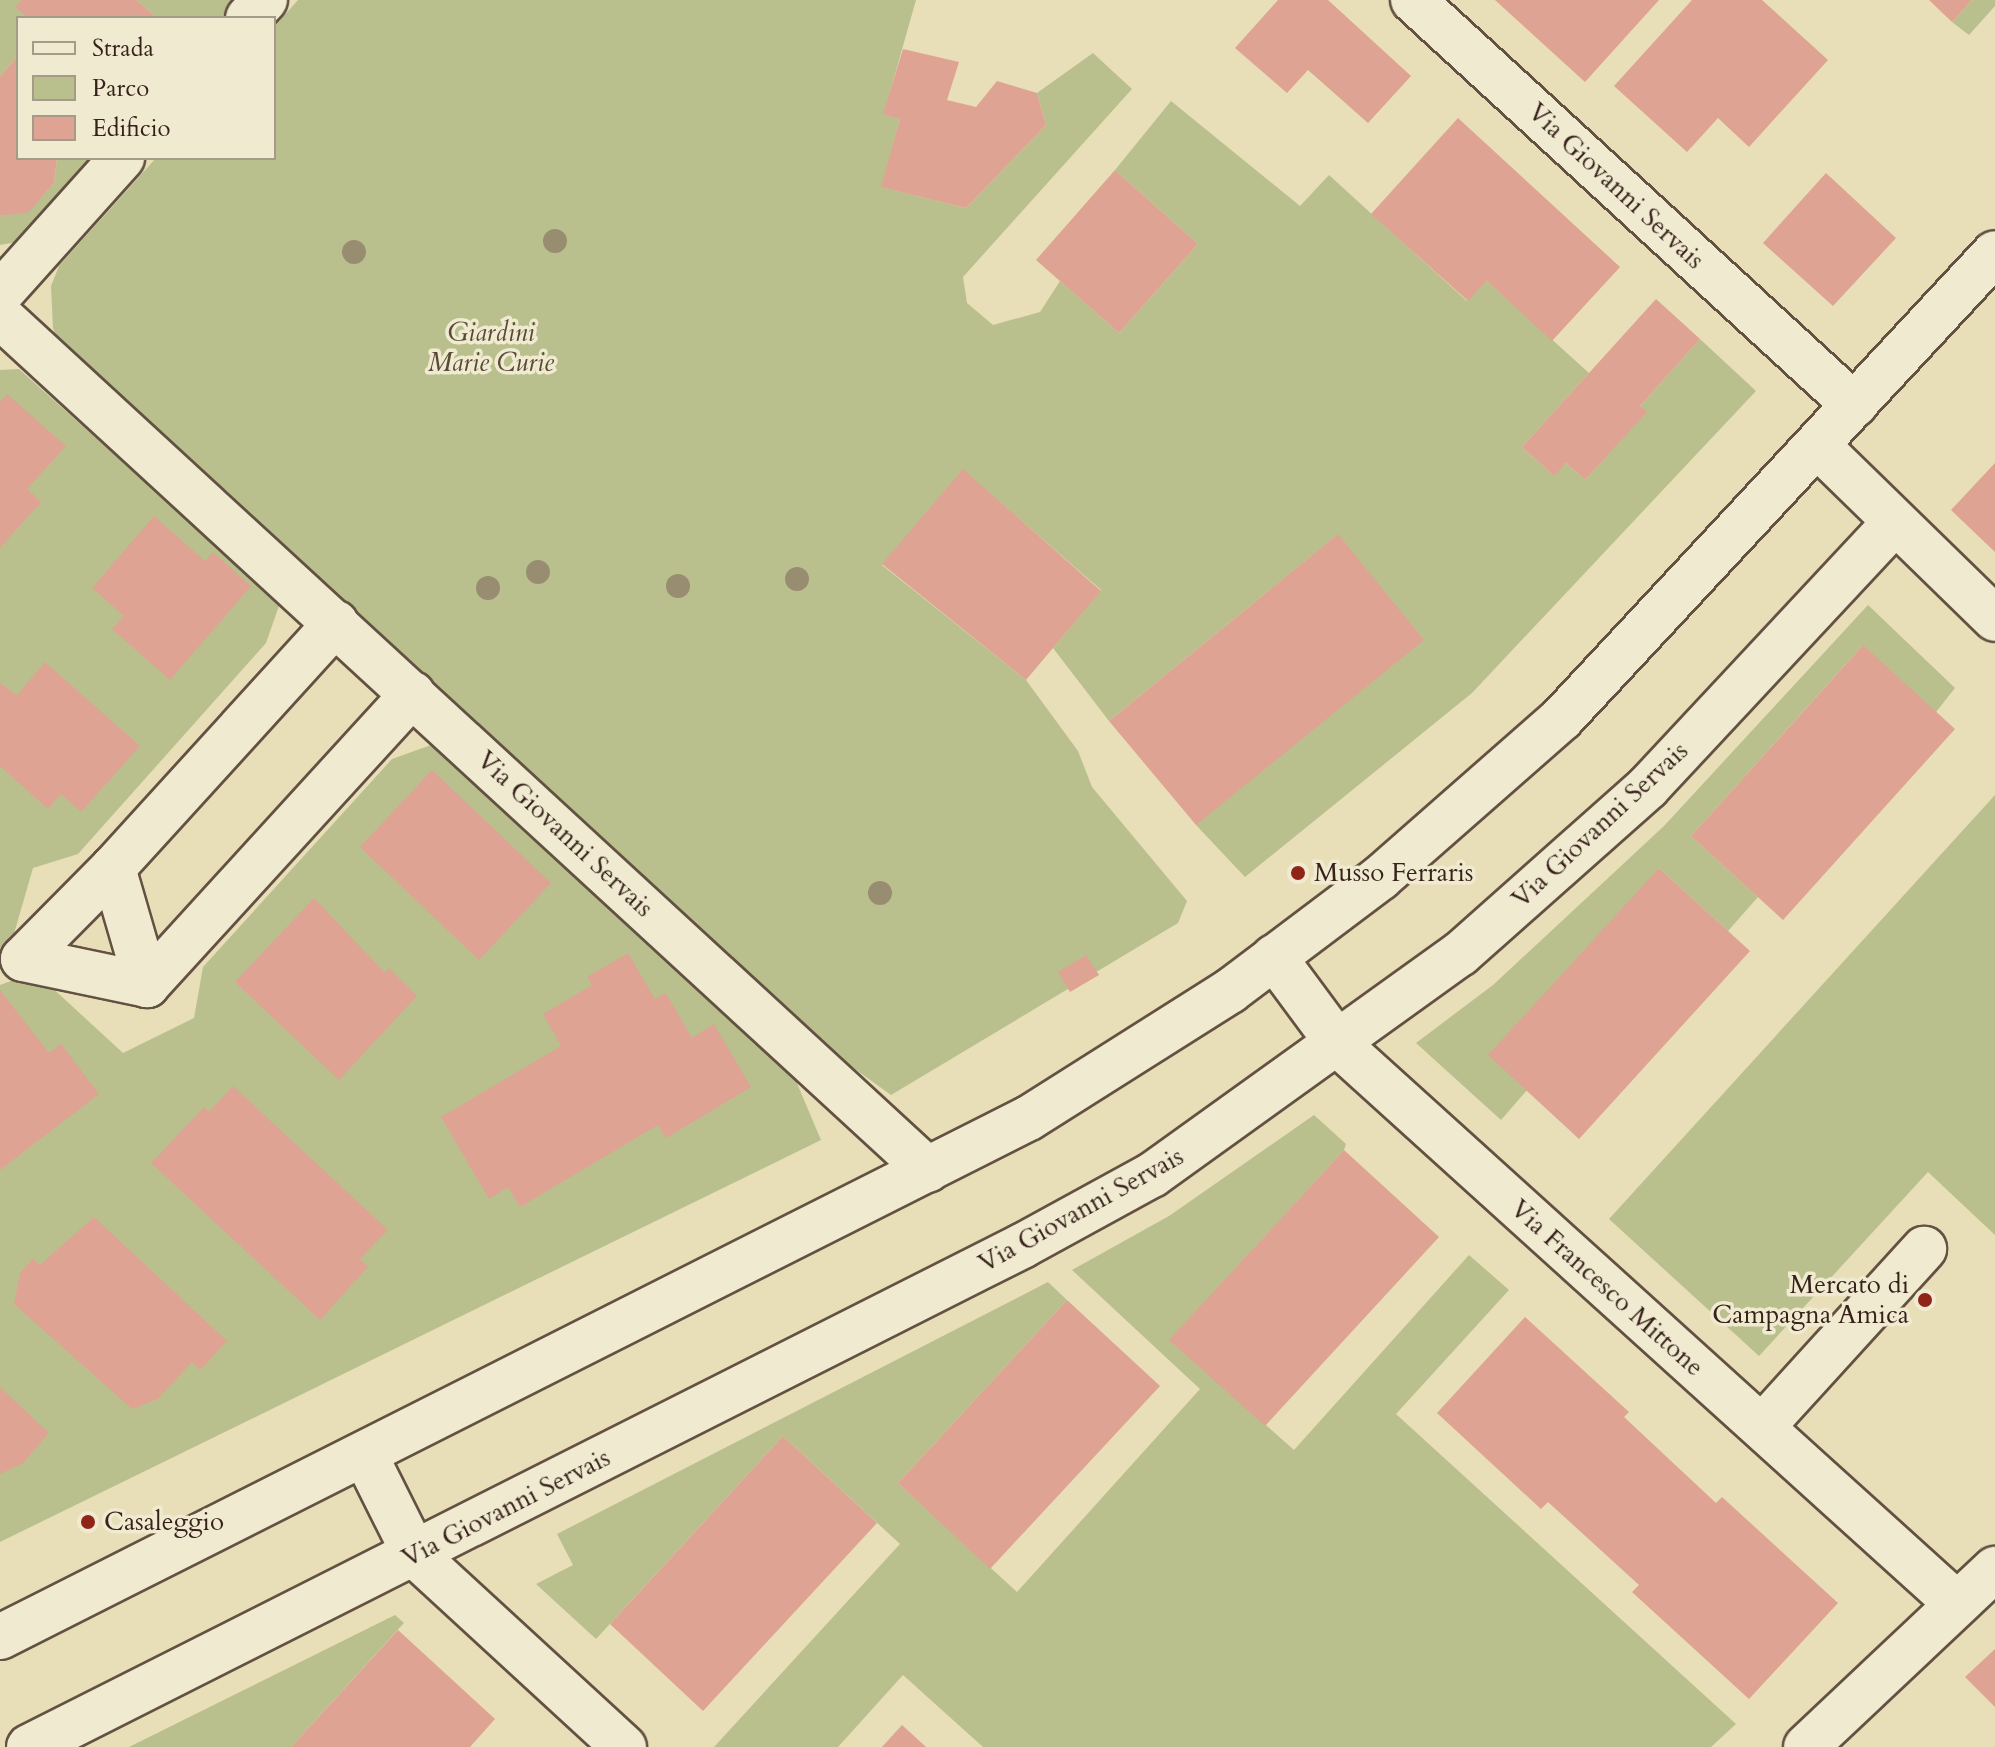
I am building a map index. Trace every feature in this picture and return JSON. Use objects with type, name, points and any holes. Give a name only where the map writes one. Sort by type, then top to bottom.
[{"type":"street","points":[[250,16],[265,0]]},
{"type":"street","name":"Via Giovanni Servais","points":[[1413,0],[1854,405]]},
{"type":"street","points":[[0,294],[120,160]]},
{"type":"street","points":[[0,1637],[1029,1118],[1274,957],[1380,878],[1562,718],[1995,253]]},
{"type":"street","name":"Via Giovanni Servais","points":[[0,316],[928,1170]]},
{"type":"street","points":[[1817,445],[1995,619]]},
{"type":"street","name":"Via Giovanni Servais","points":[[29,1747],[415,1555],[1073,1220],[1152,1175],[1339,1045],[1460,954],[1648,787],[1895,522]]},
{"type":"street","points":[[12,963],[113,868],[336,623]]},
{"type":"street","points":[[147,985],[413,694]]},
{"type":"street","points":[[113,868],[147,985]]},
{"type":"street","name":"Via Francesco Mittone","points":[[1274,957],[1339,1045],[1957,1604]]},
{"type":"street","points":[[12,963],[147,985]]},
{"type":"street","points":[[1762,1427],[1924,1249]]},
{"type":"street","points":[[365,1455],[415,1555],[624,1747]]},
{"type":"street","points":[[1806,1747],[1995,1569]]},
{"type":"green space","points":[[0,0],[21,0],[16,7],[26,16],[16,16],[16,58],[0,76]]},
{"type":"green space","points":[[137,0],[237,0],[223,16],[155,16]]},
{"type":"green space","name":"Giardini Marie Curie","points":[[298,0],[916,0],[884,113],[900,119],[882,187],[966,208],[1046,125],[1037,93],[1093,53],[1132,89],[963,277],[967,303],[993,325],[1040,312],[1060,281],[1119,333],[1198,244],[1115,170],[1171,101],[1300,206],[1329,175],[1467,301],[1487,281],[1589,373],[1522,447],[1553,475],[1566,463],[1585,480],[1646,412],[1640,406],[1700,339],[1756,391],[1472,693],[1245,877],[1196,825],[1337,535],[1109,721],[1053,648],[1101,590],[963,470],[882,565],[1026,680],[1078,751],[1092,787],[1187,901],[1178,923],[891,1095],[841,1059],[59,343],[53,328],[51,286],[59,266],[154,160],[276,160],[276,25]]},
{"type":"green space","points":[[1972,0],[1995,0],[1995,6],[1969,35],[1952,22]]},
{"type":"green space","points":[[57,160],[92,160],[17,242],[0,245],[0,216],[29,211],[54,183]]},
{"type":"green space","points":[[19,369],[280,603],[266,643],[78,854],[33,868],[11,944],[0,948],[0,370]]},
{"type":"green space","points":[[1868,605],[1955,688],[1936,712],[1862,646],[1691,836],[1758,897],[1728,931],[1659,868],[1527,1090],[1501,1120],[1416,1043],[1493,985],[1664,826]]},
{"type":"green space","points":[[431,745],[796,1081],[821,1140],[0,1542],[0,985],[35,972],[123,1053],[194,1018],[203,967],[392,759]]},
{"type":"green space","points":[[1995,795],[1995,1235],[1928,1172],[1759,1356],[1609,1219]]},
{"type":"green space","points":[[1314,1115],[1346,1144],[1344,1150],[1170,1340],[1294,1450],[1469,1255],[1509,1290],[1396,1414],[1736,1724],[1711,1747],[983,1747],[903,1675],[838,1747],[714,1747],[900,1544],[783,1436],[596,1639],[536,1584],[573,1565],[557,1534],[1048,1282],[1067,1300],[898,1483],[1017,1592],[1200,1389],[1072,1270],[1169,1216]]},
{"type":"green space","points":[[395,1615],[404,1623],[291,1747],[129,1747]]},
{"type":"building","points":[[21,0],[137,0],[155,16],[26,16],[15,7]]},
{"type":"building","points":[[1278,0],[1328,0],[1411,76],[1368,123],[1308,70],[1287,93],[1235,48]]},
{"type":"building","points":[[1495,0],[1659,0],[1585,82]]},
{"type":"building","points":[[1692,0],[1762,0],[1828,60],[1749,147],[1718,118],[1687,152],[1614,86]]},
{"type":"building","points":[[1929,0],[1972,0],[1952,22]]},
{"type":"building","points":[[903,49],[959,62],[947,100],[976,107],[997,81],[1037,93],[1046,125],[966,208],[881,187],[900,119],[883,114]]},
{"type":"building","points":[[16,58],[16,160],[57,160],[54,183],[29,212],[0,216],[0,76]]},
{"type":"building","points":[[1458,118],[1620,267],[1552,341],[1487,281],[1468,301],[1371,214]]},
{"type":"building","points":[[1115,170],[1198,244],[1119,333],[1036,260]]},
{"type":"building","points":[[1826,173],[1896,238],[1833,306],[1763,243]]},
{"type":"building","points":[[1656,299],[1700,339],[1640,406],[1647,412],[1585,480],[1566,463],[1554,476],[1522,447]]},
{"type":"building","points":[[7,394],[66,446],[27,489],[41,502],[0,548],[0,402]]},
{"type":"building","points":[[1995,463],[1995,552],[1951,510]]},
{"type":"building","points":[[963,469],[1101,591],[1026,680],[882,564]]},
{"type":"building","points":[[154,516],[205,561],[213,552],[251,586],[170,680],[112,629],[124,616],[92,588]]},
{"type":"building","points":[[1338,534],[1424,640],[1196,825],[1109,721]]},
{"type":"building","points":[[1863,645],[1955,729],[1783,920],[1691,836]]},
{"type":"building","points":[[45,662],[140,746],[81,812],[61,794],[48,809],[0,766],[0,683],[17,695]]},
{"type":"building","points":[[432,770],[551,883],[479,960],[360,847]]},
{"type":"building","points":[[1659,868],[1750,951],[1579,1139],[1488,1055]]},
{"type":"building","points":[[314,898],[385,973],[389,968],[417,996],[339,1080],[235,982]]},
{"type":"building","points":[[628,953],[655,999],[666,993],[692,1038],[714,1024],[751,1087],[666,1138],[658,1125],[520,1207],[508,1187],[489,1199],[441,1117],[561,1046],[543,1014],[592,985],[587,977]]},
{"type":"building","points":[[1086,955],[1099,975],[1070,992],[1058,972]]},
{"type":"building","points":[[0,990],[49,1053],[61,1044],[99,1094],[0,1170]]},
{"type":"building","points":[[233,1086],[388,1230],[360,1259],[368,1267],[320,1320],[151,1163],[204,1107],[209,1112]]},
{"type":"building","points":[[1344,1150],[1439,1237],[1265,1426],[1169,1340]]},
{"type":"building","points":[[94,1217],[227,1341],[200,1370],[192,1362],[158,1399],[132,1409],[14,1304],[20,1273],[33,1259],[40,1265]]},
{"type":"building","points":[[1067,1300],[1160,1386],[990,1569],[898,1483]]},
{"type":"building","points":[[1525,1317],[1629,1412],[1624,1417],[1716,1503],[1722,1497],[1838,1603],[1749,1699],[1632,1592],[1639,1585],[1548,1502],[1541,1509],[1437,1413]]},
{"type":"building","points":[[0,1387],[49,1433],[23,1463],[0,1474]]},
{"type":"building","points":[[783,1436],[877,1523],[703,1711],[610,1624]]},
{"type":"building","points":[[398,1630],[495,1719],[470,1747],[291,1747]]},
{"type":"building","points":[[1995,1649],[1995,1707],[1965,1677]]},
{"type":"building","points":[[902,1725],[926,1747],[882,1747]]},
{"type":"place","name":"Musso Ferraris","points":[[1298,873]]},
{"type":"place","name":"Mercato di Campagna Amica","points":[[1925,1300]]},
{"type":"place","name":"Casaleggio","points":[[88,1522]]}]
